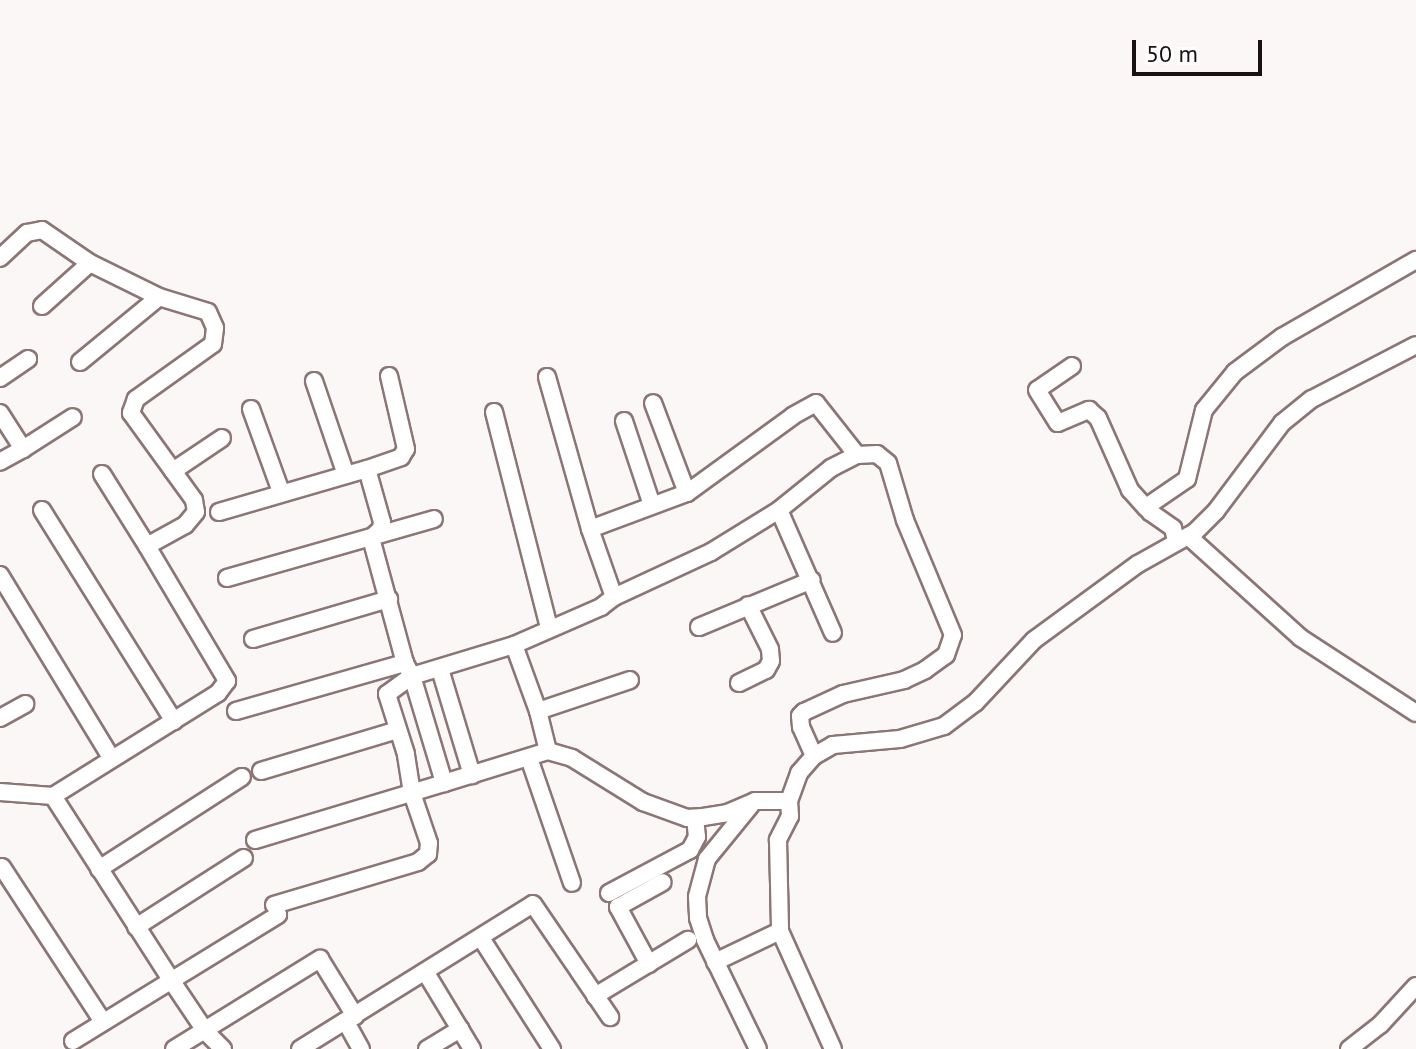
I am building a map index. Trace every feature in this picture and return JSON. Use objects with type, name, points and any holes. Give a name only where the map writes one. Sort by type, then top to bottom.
[{"type":"street","points":[[0,258],[27,233],[42,230],[90,263],[159,297],[208,312],[215,328],[213,344],[136,399],[131,413],[194,500],[196,512],[185,525],[147,546]]},
{"type":"street","points":[[1147,509],[1152,501],[1187,479],[1204,410],[1235,372],[1282,337],[1416,260]]},
{"type":"street","points":[[42,306],[90,263]]},
{"type":"street","points":[[80,362],[159,297]]},
{"type":"street","points":[[833,1049],[780,931],[778,840],[790,816],[789,801],[799,773],[814,756],[833,745],[900,739],[944,726],[975,703],[1034,640],[1216,511],[1282,423],[1312,399],[1416,345]]},
{"type":"street","points":[[0,378],[28,359]]},
{"type":"street","points":[[1072,366],[1037,390],[1058,423],[1089,410],[1098,418],[1130,490],[1147,509],[1168,522],[1182,538],[1301,638],[1416,713]]},
{"type":"street","points":[[219,512],[401,457],[406,449],[389,376]]},
{"type":"street","points":[[547,377],[590,529],[614,597]]},
{"type":"street","points":[[314,381],[346,475]]},
{"type":"street","points":[[653,403],[687,493]]},
{"type":"street","points":[[590,529],[652,505],[658,507],[687,493],[793,416],[816,403],[857,455]]},
{"type":"street","points":[[251,409],[281,492]]},
{"type":"street","points":[[494,412],[549,628]]},
{"type":"street","points":[[0,413],[23,449]]},
{"type":"street","points":[[0,462],[73,417]]},
{"type":"street","points":[[624,421],[652,505]]},
{"type":"street","points":[[173,471],[222,438]]},
{"type":"street","points":[[236,711],[409,670],[440,669],[514,645],[601,607],[614,597],[711,552],[779,510],[831,468],[857,455],[877,454],[888,463],[905,520],[953,635],[946,655],[925,670],[904,680],[843,694],[804,712],[800,716],[801,727],[814,756]]},
{"type":"street","points":[[367,469],[382,522],[381,529],[371,538]]},
{"type":"street","points":[[0,792],[53,796],[218,693],[227,681],[102,474]]},
{"type":"street","points":[[42,510],[174,721]]},
{"type":"street","points":[[779,510],[833,633]]},
{"type":"street","points":[[227,578],[434,519]]},
{"type":"street","points":[[371,538],[444,783]]},
{"type":"street","points":[[0,575],[112,759]]},
{"type":"street","points":[[699,627],[812,580]]},
{"type":"street","points":[[253,639],[389,599]]},
{"type":"street","points":[[739,683],[766,670],[771,661],[770,649],[748,605]]},
{"type":"street","points":[[514,645],[538,711],[548,751]]},
{"type":"street","points":[[440,669],[472,775]]},
{"type":"street","points":[[73,1041],[276,910],[424,858],[429,843],[412,793],[413,780],[387,694],[409,670]]},
{"type":"street","points":[[538,711],[630,680]]},
{"type":"street","points":[[0,718],[25,704]]},
{"type":"street","points":[[261,771],[398,730]]},
{"type":"street","points":[[255,840],[548,751],[572,758],[643,802],[687,818],[727,813],[755,801],[789,801]]},
{"type":"street","points":[[529,758],[572,883]]},
{"type":"street","points":[[99,869],[242,777]]},
{"type":"street","points":[[53,796],[171,980],[204,1029],[223,1049]]},
{"type":"street","points":[[755,801],[707,859],[701,874],[698,918],[715,962],[758,1049]]},
{"type":"street","points":[[609,893],[690,850],[697,837],[695,818]]},
{"type":"street","points":[[136,927],[244,858]]},
{"type":"street","points":[[2,867],[103,1022]]},
{"type":"street","points":[[649,964],[618,907],[663,882]]},
{"type":"street","points":[[300,1049],[533,904],[610,1017]]},
{"type":"street","points":[[715,962],[780,931]]},
{"type":"street","points":[[481,938],[552,1049]]},
{"type":"street","points":[[595,996],[688,940]]},
{"type":"street","points":[[174,1049],[320,959],[350,1019],[361,1049]]},
{"type":"street","points":[[426,973],[472,1049]]},
{"type":"street","points":[[1349,1049],[1380,1025],[1416,986]]},
{"type":"street","points":[[427,1049],[460,1029]]}]
